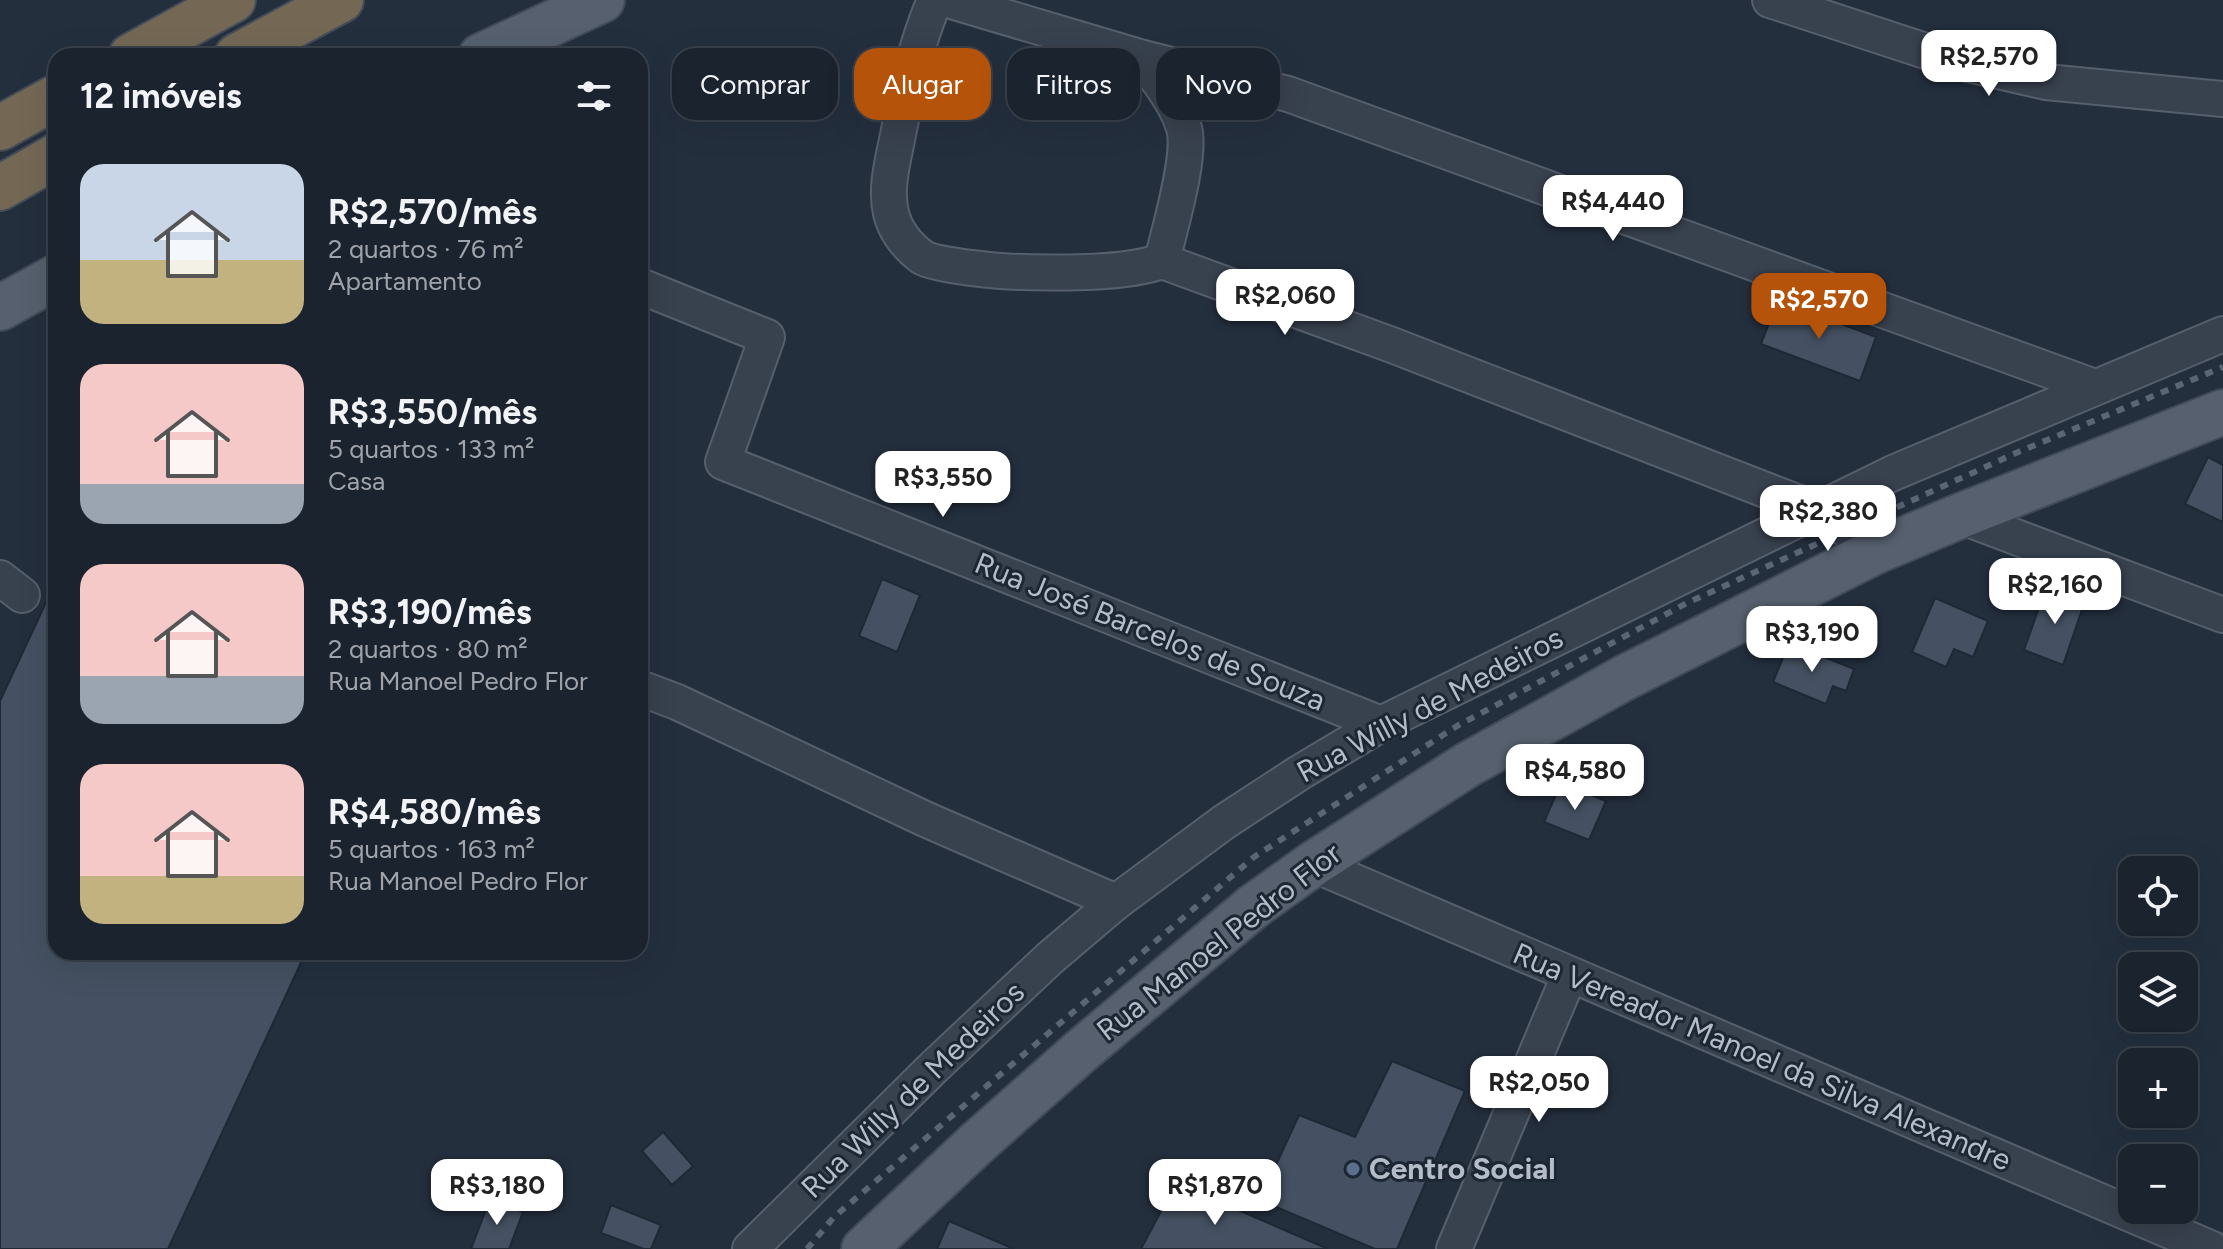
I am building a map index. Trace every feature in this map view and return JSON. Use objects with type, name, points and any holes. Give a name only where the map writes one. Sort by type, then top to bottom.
[{"type":"highway","points":[[146,48],[233,0]]},
{"type":"highway","points":[[252,48],[341,0]]},
{"type":"highway","points":[[0,128],[48,101]]},
{"type":"highway","points":[[0,188],[48,161]]},
{"type":"main road","points":[[498,48],[602,0]]},
{"type":"main road","points":[[0,308],[48,281]]},
{"type":"main road","name":"Rua Manoel Pedro Flor","points":[[864,1249],[977,1143],[1254,906],[1453,773],[1541,723],[1872,553],[2223,412]]},
{"type":"street","points":[[935,0],[922,29],[912,66],[889,179],[890,211],[898,233],[924,259],[994,271],[1044,273],[1144,268],[1162,261],[1392,345],[1817,510],[1847,530],[1872,553]]},
{"type":"street","points":[[948,0],[1143,58],[1288,94],[2095,387]]},
{"type":"street","points":[[1770,0],[1959,62],[2046,82],[2223,99]]},
{"type":"street","points":[[1143,58],[1185,130],[1184,159],[1162,261]]},
{"type":"street","name":"Rua José Barcelos de Souza","points":[[648,289],[767,337],[723,462],[1381,724]]},
{"type":"street","name":"Rua Willy de Medeiros","points":[[750,1249],[934,1067],[1050,958],[1116,902],[1224,822],[1381,724],[1893,473],[2223,334]]},
{"type":"street","points":[[1960,516],[2223,615]]},
{"type":"street","points":[[648,691],[925,819],[1116,902]]},
{"type":"street","name":"Rua Vereador Manoel da Silva Alexandre","points":[[1313,864],[2212,1249]]},
{"type":"street","points":[[1454,1249],[1569,976]]},
{"type":"building","points":[[1778,300],[1876,337],[1860,381],[1761,344]]},
{"type":"building","points":[[2208,457],[2223,465],[2223,522],[2185,504]]},
{"type":"building","points":[[882,579],[920,595],[897,652],[859,636]]},
{"type":"building","points":[[2046,588],[2085,601],[2063,665],[2024,650]]},
{"type":"building","points":[[48,598],[48,960],[302,960],[168,1249],[0,1249],[0,701]]},
{"type":"building","points":[[1935,598],[1988,621],[1973,657],[1954,649],[1946,667],[1912,652]]},
{"type":"building","points":[[1789,643],[1854,669],[1846,691],[1833,686],[1826,704],[1773,682]]},
{"type":"building","points":[[1561,783],[1606,801],[1589,840],[1544,822]]},
{"type":"building","name":"Centro Social","points":[[1392,1061],[1465,1091],[1397,1249],[1375,1249],[1260,1200],[1299,1115],[1355,1137]]},
{"type":"building","points":[[663,1132],[693,1166],[672,1185],[642,1151]]},
{"type":"building","points":[[1176,1183],[1328,1249],[1141,1249]]},
{"type":"building","points":[[490,1199],[523,1212],[509,1249],[471,1249]]},
{"type":"building","points":[[611,1205],[661,1225],[651,1249],[601,1233]]},
{"type":"building","points":[[949,1221],[1014,1249],[937,1249]]},
{"type":"railway","points":[[807,1249],[834,1217],[1254,857],[1457,726],[1687,603],[2016,453],[2223,367]]},
{"type":"place","name":"Centro Social","points":[[1353,1169]]}]
